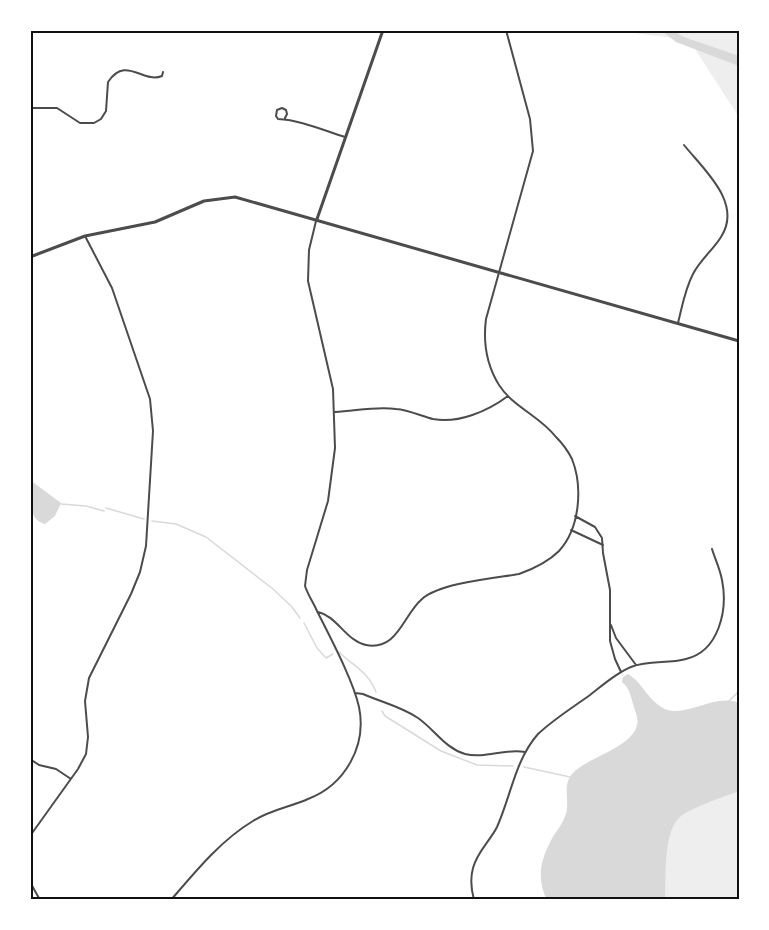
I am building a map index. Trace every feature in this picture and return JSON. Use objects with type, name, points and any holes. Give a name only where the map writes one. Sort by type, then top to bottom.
[{"type":"street","points":[[171,900],[237,831],[264,814],[318,795],[339,779],[353,760],[360,739],[360,716],[355,693],[307,592],[305,581],[331,486],[335,448],[335,412],[329,366],[308,281],[309,250],[317,219],[383,30]]},
{"type":"street","points":[[318,612],[325,614],[360,643],[372,646],[382,645],[393,638],[412,609],[426,596],[443,588],[530,570],[557,552],[571,530],[578,486],[569,455],[547,427],[508,396],[491,371],[484,342],[486,319],[533,151],[531,119],[506,30]]},
{"type":"street","points":[[30,102],[30,108],[57,108],[80,123],[94,123],[106,111],[108,82],[118,72],[130,70],[157,78],[162,76],[163,72]]},
{"type":"street","points":[[285,118],[345,137]]},
{"type":"street","points":[[678,323],[692,275],[722,237],[728,217],[727,204],[722,193],[684,145]]},
{"type":"street","points":[[30,257],[85,236],[155,222],[204,201],[224,197],[247,198],[739,340]]},
{"type":"street","points":[[30,836],[82,762],[88,745],[85,701],[89,678],[131,594],[144,560],[153,431],[150,399],[140,364],[112,288],[85,236]]},
{"type":"street","points":[[335,412],[396,408],[431,418],[452,420],[480,411],[508,396]]},
{"type":"street","points":[[575,516],[595,527],[602,538],[609,578],[611,648],[621,672]]},
{"type":"street","points":[[571,530],[603,545]]},
{"type":"street","points":[[474,900],[471,887],[473,867],[496,828],[525,752],[533,739],[621,672],[650,662],[688,659],[702,652],[713,640],[720,625],[723,599],[722,579],[712,549]]},
{"type":"street","points":[[610,625],[616,638],[636,666]]},
{"type":"street","points":[[355,693],[363,694],[413,715],[447,745],[462,753],[479,756],[525,752]]},
{"type":"street","points":[[30,759],[39,765],[56,769],[71,779]]},
{"type":"street","points":[[30,882],[40,900]]},
{"type":"shaded area","points":[[609,30],[739,30],[739,117],[689,40]]},
{"type":"shaded area","points":[[661,30],[672,30],[684,37],[739,56],[739,66],[676,42]]},
{"type":"shaded area","points":[[30,480],[61,503],[55,516],[45,524],[39,522],[32,512]]},
{"type":"shaded area","points":[[628,674],[654,702],[665,709],[682,710],[720,701],[739,703],[739,791],[690,810],[674,825],[666,857],[665,900],[547,900],[541,883],[543,858],[566,814],[569,779],[579,768],[627,740],[637,725],[630,693],[622,682],[623,677]]},
{"type":"shaded area","points":[[739,784],[739,900],[653,900],[666,838],[676,816]]},
{"type":"waterway","points":[[61,504],[86,506],[104,511]]},
{"type":"waterway","points":[[106,508],[144,519]]},
{"type":"waterway","points":[[152,521],[176,524],[206,537],[273,589],[300,618]]},
{"type":"waterway","points":[[304,623],[317,648],[326,658],[333,654]]},
{"type":"waterway","points":[[339,652],[365,674],[376,692]]},
{"type":"waterway","points":[[729,701],[739,691]]},
{"type":"waterway","points":[[382,711],[385,716],[441,751],[477,765],[513,766]]},
{"type":"waterway","points":[[524,767],[570,777]]}]
